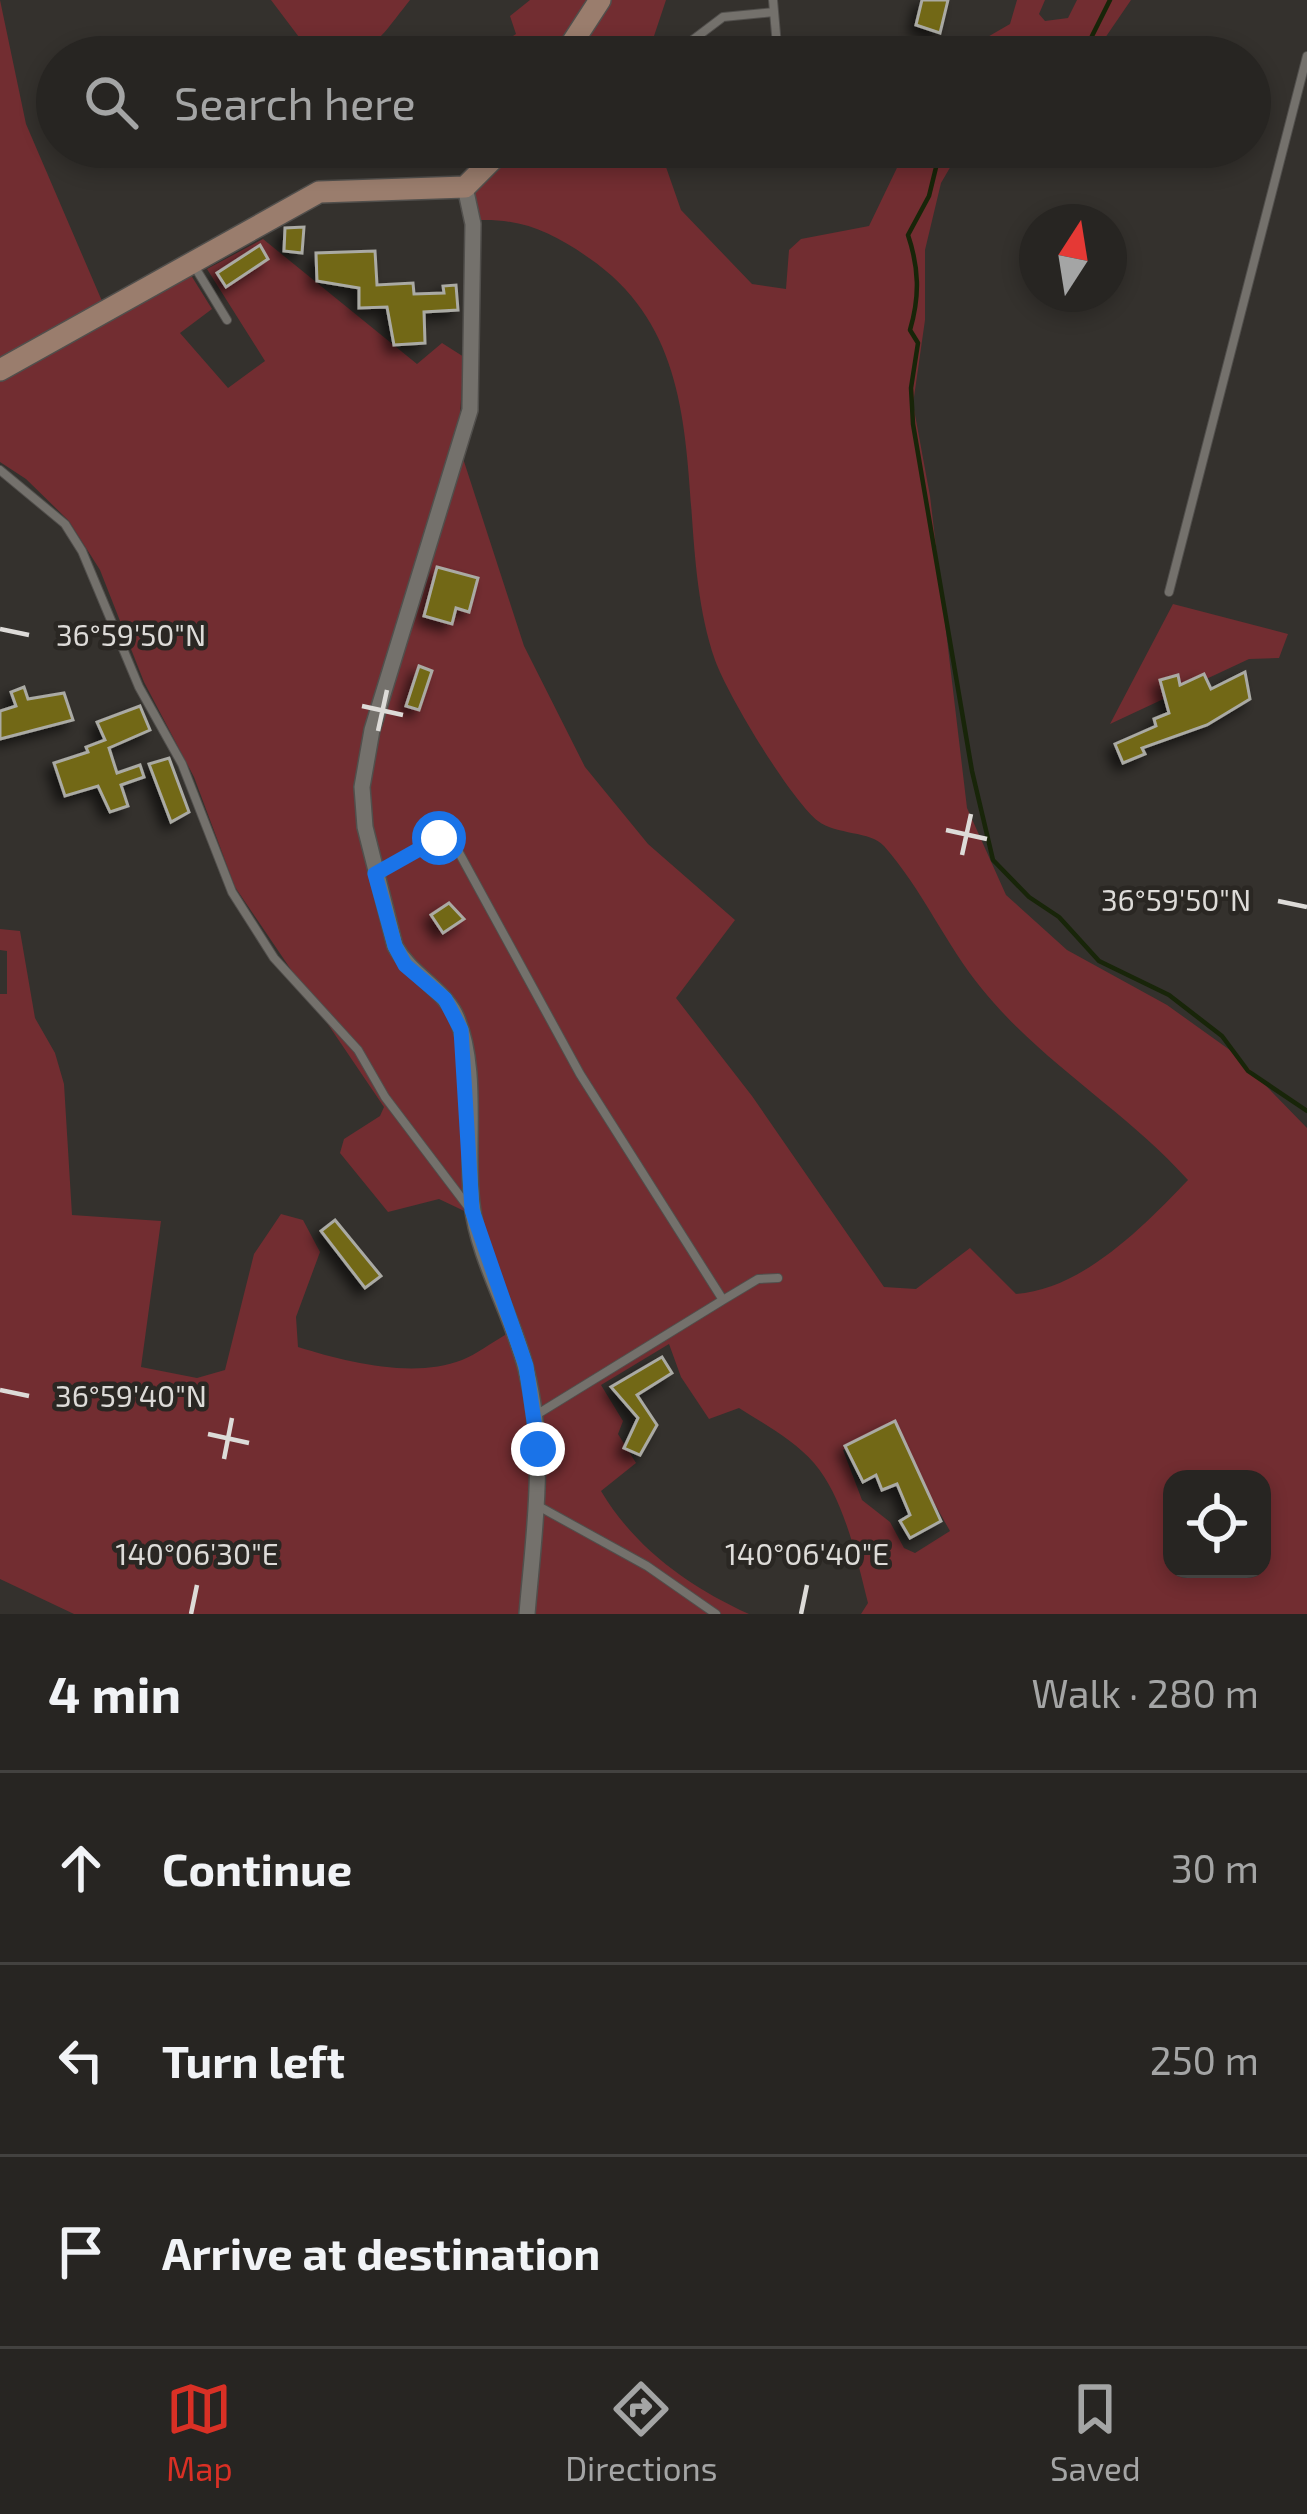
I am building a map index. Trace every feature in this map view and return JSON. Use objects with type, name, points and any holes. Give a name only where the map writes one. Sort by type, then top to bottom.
[{"type":"street","points":[[577,36],[600,0]]},
{"type":"street","points":[[0,370],[319,192],[465,187],[484,168]]},
{"type":"street","points":[[465,187],[473,224],[470,410],[373,730],[362,805],[395,946],[405,965],[445,999],[461,1030],[472,1210],[513,1324],[536,1415],[540,1507],[527,1614]]},
{"type":"lane","points":[[772,0],[776,36]]},
{"type":"lane","points":[[698,36],[723,16],[774,12]]},
{"type":"lane","points":[[1169,592],[1307,56]]},
{"type":"lane","points":[[193,263],[227,320]]},
{"type":"lane","points":[[0,470],[65,524],[82,551],[139,687],[182,764],[232,892],[274,958],[358,1050],[385,1096],[472,1210]]},
{"type":"lane","points":[[375,874],[428,841],[446,839],[456,847],[580,1074],[723,1300]]},
{"type":"lane","points":[[536,1415],[758,1279],[778,1278]]},
{"type":"lane","points":[[540,1507],[647,1566],[716,1614]]},
{"type":"shaded area","points":[[0,0],[26,124],[36,147],[36,168],[45,168],[108,315],[189,272],[212,309],[180,333],[228,388],[265,361],[207,269],[263,239],[417,364],[442,343],[464,357],[458,443],[524,646],[585,767],[648,844],[735,920],[676,998],[752,1096],[884,1287],[916,1289],[970,1248],[1016,1294],[1065,1281],[1111,1252],[1188,1180],[1005,1016],[969,972],[884,846],[818,821],[776,769],[715,660],[702,608],[686,443],[677,391],[660,341],[632,297],[589,258],[538,229],[480,220],[474,189],[492,168],[666,168],[681,210],[752,284],[786,289],[789,250],[801,239],[869,226],[897,168],[950,168],[941,183],[925,250],[925,320],[913,404],[930,496],[967,808],[1006,895],[1067,950],[1167,1005],[1234,1053],[1307,1128],[1307,1614],[861,1614],[868,1603],[859,1567],[824,1477],[797,1447],[739,1408],[709,1419],[681,1377],[669,1344],[601,1385],[623,1421],[618,1434],[636,1463],[601,1491],[630,1530],[665,1564],[749,1614],[74,1614],[0,1579],[0,994],[7,994],[7,951],[0,950],[0,929],[20,931],[35,1018],[55,1053],[64,1084],[72,1215],[161,1221],[141,1367],[197,1378],[225,1370],[254,1254],[281,1214],[303,1220],[320,1252],[296,1317],[298,1347],[380,1366],[443,1366],[468,1358],[505,1335],[512,1308],[479,1218],[439,1199],[388,1212],[340,1153],[344,1139],[380,1116],[384,1107],[235,887],[194,777],[144,682],[100,570],[69,521],[26,479],[0,462]],"holes":[[[891,1427],[950,1531],[915,1553],[904,1548],[890,1522],[862,1500],[843,1450]]]},
{"type":"shaded area","points":[[271,0],[410,0],[380,36],[298,36]]},
{"type":"shaded area","points":[[530,0],[666,0],[654,36],[513,36],[510,16]]},
{"type":"shaded area","points":[[1017,0],[1045,0],[1039,14],[1045,21],[1068,18],[1077,0],[1131,0],[1106,36],[989,36],[1010,24]]},
{"type":"shaded area","points":[[1173,604],[1288,634],[1279,658],[1249,659],[1110,724]]},
{"type":"building","points":[[922,0],[948,0],[940,33],[916,25]]},
{"type":"building","points":[[304,227],[302,253],[284,251],[285,228]]},
{"type":"building","points":[[260,245],[268,259],[226,287],[217,273]]},
{"type":"building","points":[[375,251],[377,285],[413,283],[414,294],[444,293],[443,286],[456,285],[458,310],[424,312],[425,343],[394,345],[387,307],[359,308],[359,288],[317,281],[316,253]]},
{"type":"building","points":[[437,567],[478,578],[469,612],[456,608],[452,624],[424,616]]},
{"type":"building","points":[[419,666],[432,671],[419,710],[406,706]]},
{"type":"building","points":[[1245,672],[1250,699],[1207,725],[1142,748],[1145,754],[1123,763],[1115,744],[1156,726],[1154,719],[1169,713],[1160,680],[1178,675],[1180,685],[1204,674],[1211,689]]},
{"type":"building","points":[[24,687],[28,699],[64,693],[73,720],[0,739],[0,711],[16,706],[11,692]]},
{"type":"building","points":[[140,706],[150,730],[109,748],[117,773],[140,765],[144,777],[121,785],[128,806],[110,812],[98,786],[65,796],[54,763],[88,752],[86,747],[105,740],[97,722]]},
{"type":"building","points":[[169,758],[189,812],[171,822],[149,764]]},
{"type":"building","points":[[449,903],[464,919],[443,933],[431,915]]},
{"type":"building","points":[[335,1220],[381,1276],[365,1288],[321,1231]]},
{"type":"building","points":[[662,1357],[672,1373],[637,1395],[657,1425],[640,1455],[624,1448],[638,1418],[611,1387]]},
{"type":"building","points":[[895,1421],[941,1521],[910,1538],[900,1521],[910,1515],[897,1484],[882,1490],[876,1475],[863,1482],[845,1446]]},
{"type":"waterway","points":[[1092,36],[1110,0]]},
{"type":"waterway","points":[[936,168],[929,196],[908,235],[917,282],[910,330],[918,343],[911,388],[913,424],[972,771],[993,860],[1029,897],[1059,917],[1099,961],[1169,995],[1222,1036],[1248,1071],[1307,1111]]},
{"type":"route","points":[[439,838],[375,874],[405,965],[445,999],[461,1030],[470,1115],[472,1210],[526,1366],[538,1449]]}]
